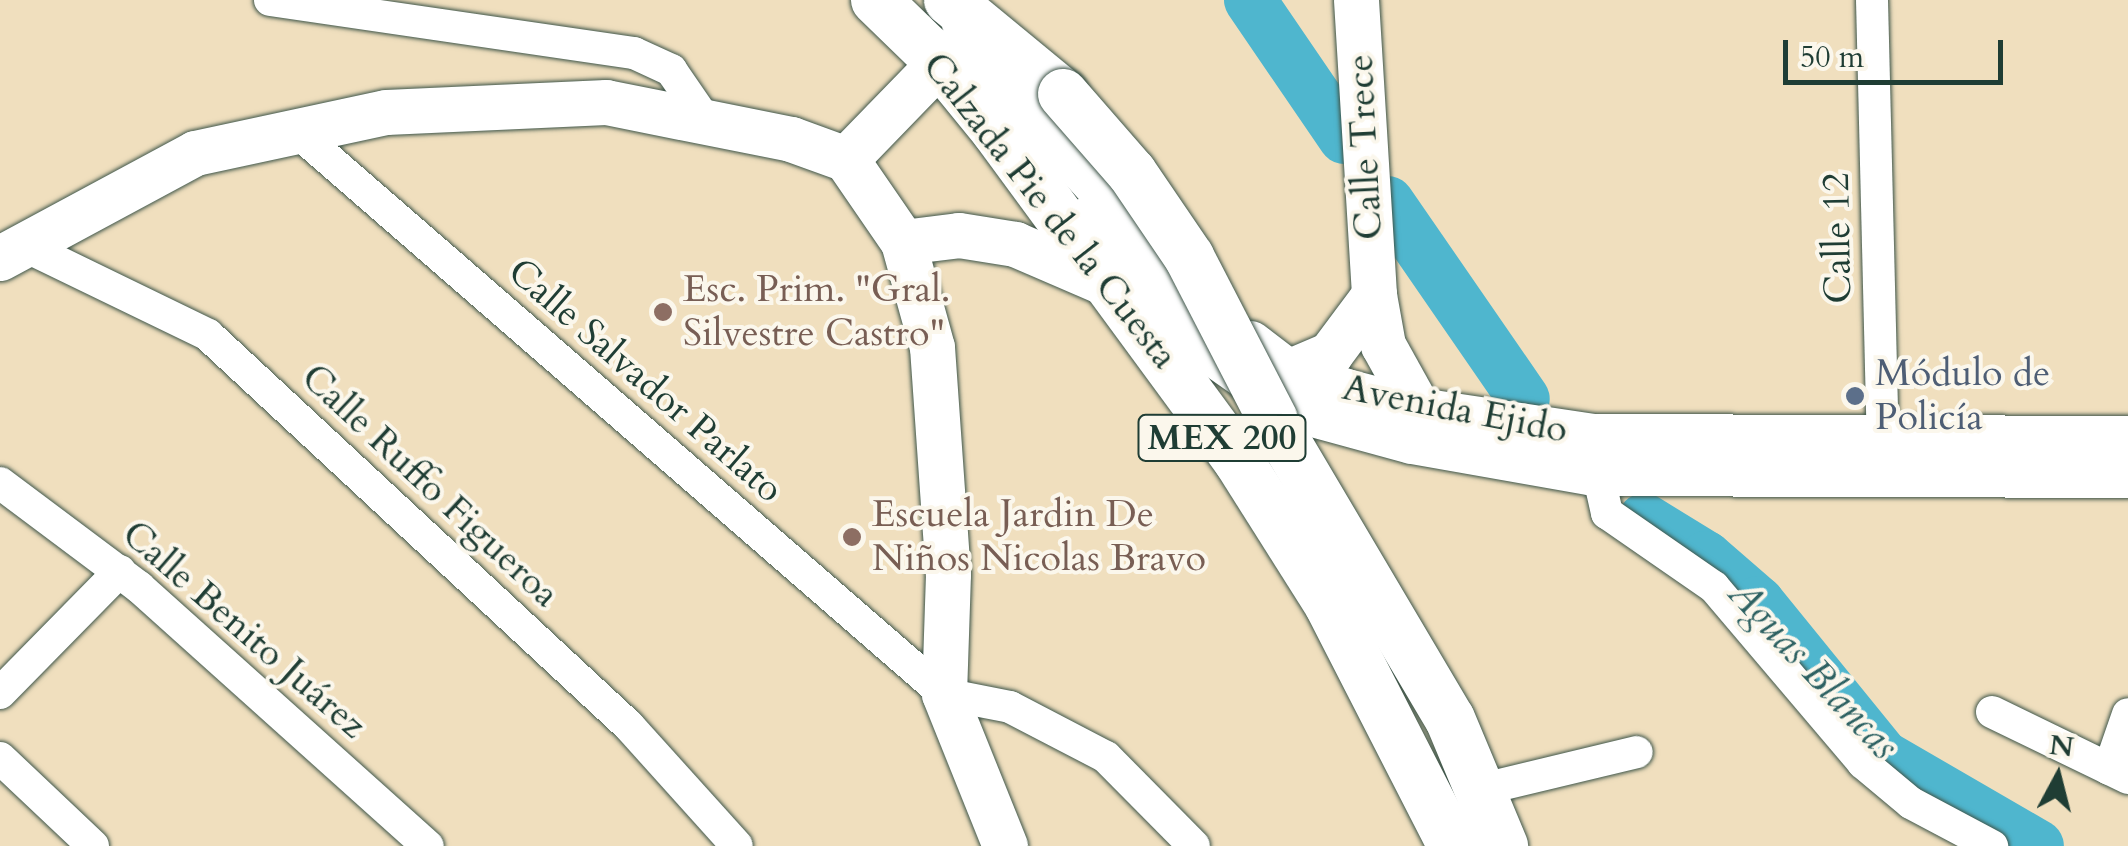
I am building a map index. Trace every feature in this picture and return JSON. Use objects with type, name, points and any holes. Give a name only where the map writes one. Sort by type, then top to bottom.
[{"type":"main road","name":"Calzada Pie de la Cuesta","points":[[876,0],[940,62],[1115,287],[1238,460],[1329,604],[1453,846]]},
{"type":"main road","name":"Calzada Pie de la Cuesta","points":[[950,0],[1063,94],[1132,173],[1188,257],[1277,427],[1388,608],[1483,789],[1503,846]]},
{"type":"main road","name":"Avenida Ejido","points":[[950,0],[994,70],[1208,310],[1288,372],[1593,454]]},
{"type":"main road","name":"Calle Trece","points":[[1356,0],[1374,295],[1383,346],[1419,410]]},
{"type":"main road","points":[[846,159],[940,62]]},
{"type":"main road","name":"Avenida Ejido","points":[[940,62],[979,89],[1187,334],[1290,408],[1412,441],[1593,454],[1883,457],[2128,475]]},
{"type":"main road","points":[[12,251],[195,153],[386,112],[606,102],[706,121],[846,159],[903,242],[932,347],[948,574],[944,694],[1005,846]]},
{"type":"main road","points":[[903,242],[959,235],[1015,244],[1115,287]]},
{"type":"main road","name":"Calle Trece","points":[[1288,372],[1330,354],[1374,295]]},
{"type":"main road","points":[[1238,460],[1277,427]]},
{"type":"main road","name":"Avenida Ejido","points":[[1883,457],[2128,438]]},
{"type":"street","points":[[270,0],[634,53],[670,70],[706,121]]},
{"type":"street","name":"Calle 12","points":[[1872,0],[1883,457]]},
{"type":"street","name":"Calle Salvador Parlato","points":[[295,130],[944,694]]},
{"type":"street","name":"Calle Ruffo Figueroa","points":[[12,251],[208,335],[664,760],[736,846]]},
{"type":"street","points":[[1593,454],[1607,513],[1714,587],[1863,762],[1911,803],[1992,846]]},
{"type":"street","name":"Calle Benito Juárez","points":[[0,483],[120,571],[428,846]]},
{"type":"street","points":[[0,693],[120,571]]},
{"type":"street","points":[[944,694],[1010,707],[1106,757],[1194,846]]},
{"type":"street","points":[[1992,712],[2118,773],[2128,714]]},
{"type":"street","points":[[1483,789],[1637,752]]},
{"type":"street","points":[[0,758],[93,846]]},
{"type":"waterway","name":"Aguas Blancas","points":[[1250,0],[1344,138]]},
{"type":"waterway","name":"Aguas Blancas","points":[[1388,202],[1524,399]]},
{"type":"waterway","name":"Aguas Blancas","points":[[1644,519],[1706,557],[1758,602],[1883,756],[2038,846]]},
{"type":"place","name":"Esc. Prim. \"Gral. Silvestre Castro\"","points":[[663,312]]},
{"type":"place","name":"Módulo de Policía","points":[[1855,396]]},
{"type":"place","name":"Escuela Jardin De Niños Nicolas Bravo","points":[[852,537]]}]
